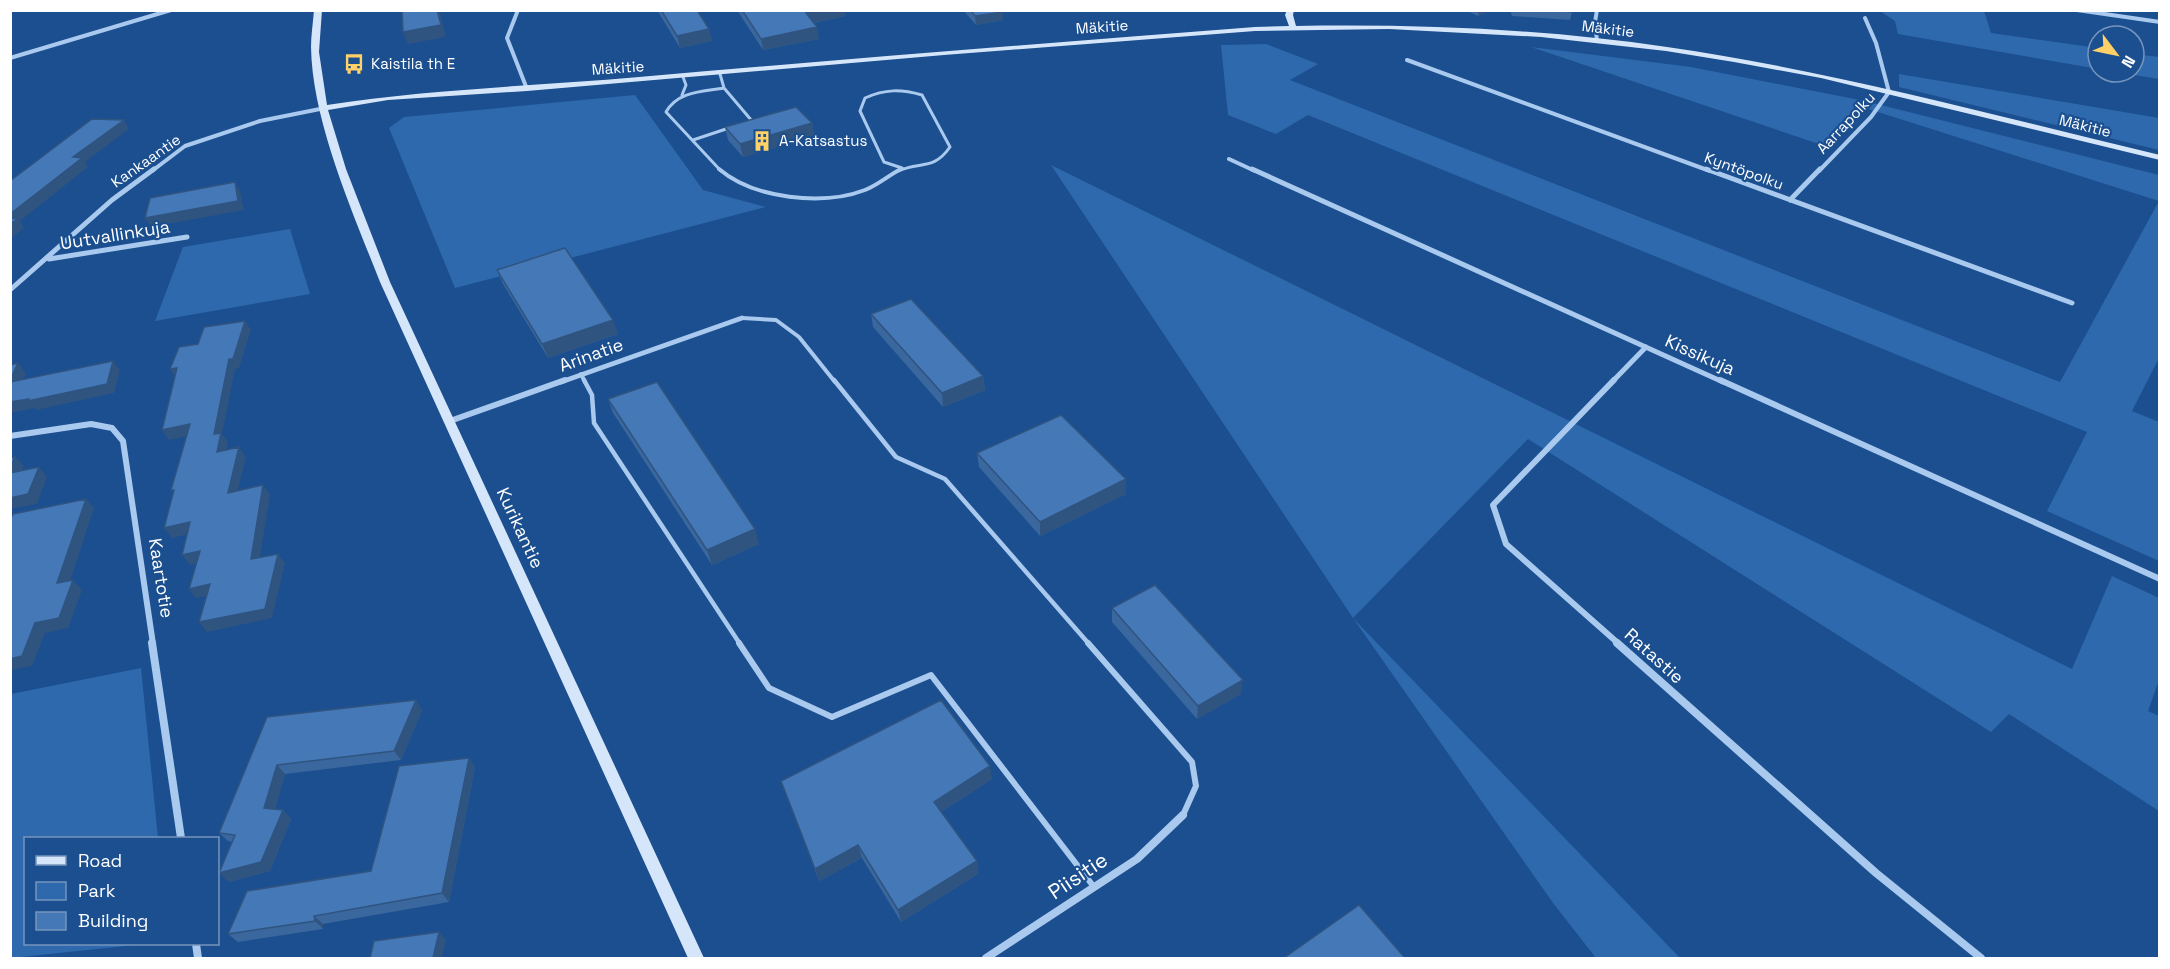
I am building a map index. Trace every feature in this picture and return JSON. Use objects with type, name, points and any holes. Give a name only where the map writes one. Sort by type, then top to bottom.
[{"type":"street","points":[[10,58],[171,10]]},
{"type":"street","name":"Kurikantie","points":[[318,10],[314,51],[325,108],[346,184],[385,282],[696,958]]},
{"type":"street","points":[[518,10],[507,38],[527,89]]},
{"type":"street","points":[[1291,10],[1289,15],[1293,28]]},
{"type":"street","points":[[1597,10],[1595,22],[1597,41]]},
{"type":"street","points":[[2078,10],[2160,22]]},
{"type":"street","name":"Aarrapolku","points":[[1790,200],[1871,117],[1889,92],[1876,43],[1865,18]]},
{"type":"street","name":"Mäkitie","points":[[325,108],[388,98],[683,77],[944,53],[1293,28],[1459,29],[1597,41],[1734,60],[1889,92],[2160,158]]},
{"type":"street","name":"Kyntöpolku","points":[[1407,60],[2072,303]]},
{"type":"street","name":"Kankaantie","points":[[10,290],[112,200],[185,146],[260,121],[325,108]]},
{"type":"street","name":"Kissikuja","points":[[1229,159],[2160,579]]},
{"type":"street","name":"Uutvallinkuja","points":[[47,259],[187,237]]},
{"type":"street","name":"Arinatie","points":[[450,421],[742,318]]},
{"type":"street","name":"Ratastie","points":[[1646,347],[1493,505],[1506,544],[1876,873],[1981,958]]},
{"type":"street","name":"Kaartotie","points":[[10,436],[92,424],[112,428],[123,441],[181,837]]},
{"type":"street","name":"Piisitie","points":[[986,958],[1137,859],[1183,815]]},
{"type":"lane","points":[[720,74],[724,88],[752,121],[742,124]]},
{"type":"lane","points":[[682,95],[686,85],[683,77]]},
{"type":"lane","points":[[724,88],[682,95],[675,99],[666,112],[733,180],[782,194],[819,198],[866,190],[902,168],[923,167],[943,158],[950,147],[922,95],[901,88],[880,90],[865,98],[860,111],[884,162],[902,168]]},
{"type":"lane","points":[[693,140],[732,127]]},
{"type":"lane","points":[[742,318],[776,320],[799,337],[896,456],[945,479],[1192,762],[1196,786],[1183,815]]},
{"type":"lane","points":[[581,374],[592,395],[594,423],[769,688],[832,717],[931,675],[1094,887]]},
{"type":"green space","points":[[1880,11],[1984,11],[1991,33],[2086,46],[2086,67],[1898,34],[1895,21]]},
{"type":"green space","points":[[1266,44],[1318,64],[1290,80],[2060,382],[2159,201],[2159,358],[2132,411],[2159,422],[2159,561],[2047,511],[2087,432],[1308,115],[1276,134],[1228,115],[1221,45]]},
{"type":"green space","points":[[1531,47],[1691,67],[1865,101],[2159,175],[2159,201],[1859,106],[1822,145]]},
{"type":"green space","points":[[2146,55],[2159,57],[2159,79],[2146,77]]},
{"type":"green space","points":[[1899,74],[2159,118],[2159,150],[1899,87]]},
{"type":"green space","points":[[635,95],[703,190],[766,207],[455,288],[389,128],[404,117]]},
{"type":"green space","points":[[1051,165],[2072,669],[2112,576],[2159,598],[2159,680],[2148,711],[2159,716],[2159,811],[2009,714],[1991,732],[1528,439],[1353,618]]},
{"type":"green space","points":[[290,229],[310,294],[155,321],[183,247]]},
{"type":"green space","points":[[1353,618],[1680,958],[1596,958],[1553,903]]},
{"type":"green space","points":[[141,668],[158,837],[24,837],[24,945],[135,945],[11,958],[11,694]]},
{"type":"building","points":[[402,10],[437,10],[441,25],[403,32]]},
{"type":"building","points":[[661,10],[697,10],[709,29],[677,36]]},
{"type":"building","points":[[742,10],[818,10],[806,13],[817,27],[761,39]]},
{"type":"building","points":[[970,10],[1000,10],[1003,12],[975,16]]},
{"type":"building","points":[[796,107],[812,123],[740,144],[725,127]]},
{"type":"building","points":[[92,119],[124,120],[73,157],[82,158],[10,214],[10,181]]},
{"type":"building","points":[[235,182],[238,201],[145,218],[150,198]]},
{"type":"building","points":[[10,218],[18,219],[10,224]]},
{"type":"building","points":[[565,248],[613,320],[542,344],[497,270]]},
{"type":"building","points":[[911,299],[983,376],[942,393],[871,314]]},
{"type":"building","points":[[245,321],[233,359],[229,359],[214,434],[221,433],[217,452],[239,447],[228,493],[263,485],[251,559],[278,554],[265,609],[199,622],[210,584],[189,589],[200,551],[182,555],[190,522],[164,528],[174,490],[171,490],[190,424],[162,430],[177,368],[170,369],[179,347],[198,344],[204,327]]},
{"type":"building","points":[[113,361],[107,384],[28,401],[29,399],[10,402],[10,382]]},
{"type":"building","points":[[18,363],[10,380],[10,365]]},
{"type":"building","points":[[657,382],[755,529],[707,550],[608,399]]},
{"type":"building","points":[[1061,415],[1126,479],[1040,522],[977,453]]},
{"type":"building","points":[[15,457],[10,468],[10,458]]},
{"type":"building","points":[[39,467],[28,494],[10,498],[10,473]]},
{"type":"building","points":[[86,499],[57,583],[73,580],[59,618],[35,623],[22,656],[10,659],[10,520],[13,514]]},
{"type":"building","points":[[1155,585],[1243,680],[1198,706],[1112,608]]},
{"type":"building","points":[[416,700],[394,751],[277,765],[264,808],[283,810],[261,862],[219,873],[235,835],[219,833],[267,717]]},
{"type":"building","points":[[941,700],[990,766],[934,802],[977,861],[898,910],[858,845],[815,869],[781,781]]},
{"type":"building","points":[[469,758],[442,893],[314,916],[315,921],[228,934],[247,891],[371,871],[399,766]]},
{"type":"building","points":[[1359,905],[1405,958],[1284,958]]},
{"type":"building","points":[[439,932],[433,958],[370,958],[374,941]]},
{"type":"place","name":"Kaistila th E","points":[[354,64]]},
{"type":"place","name":"A-Katsastus","points":[[762,141]]}]
